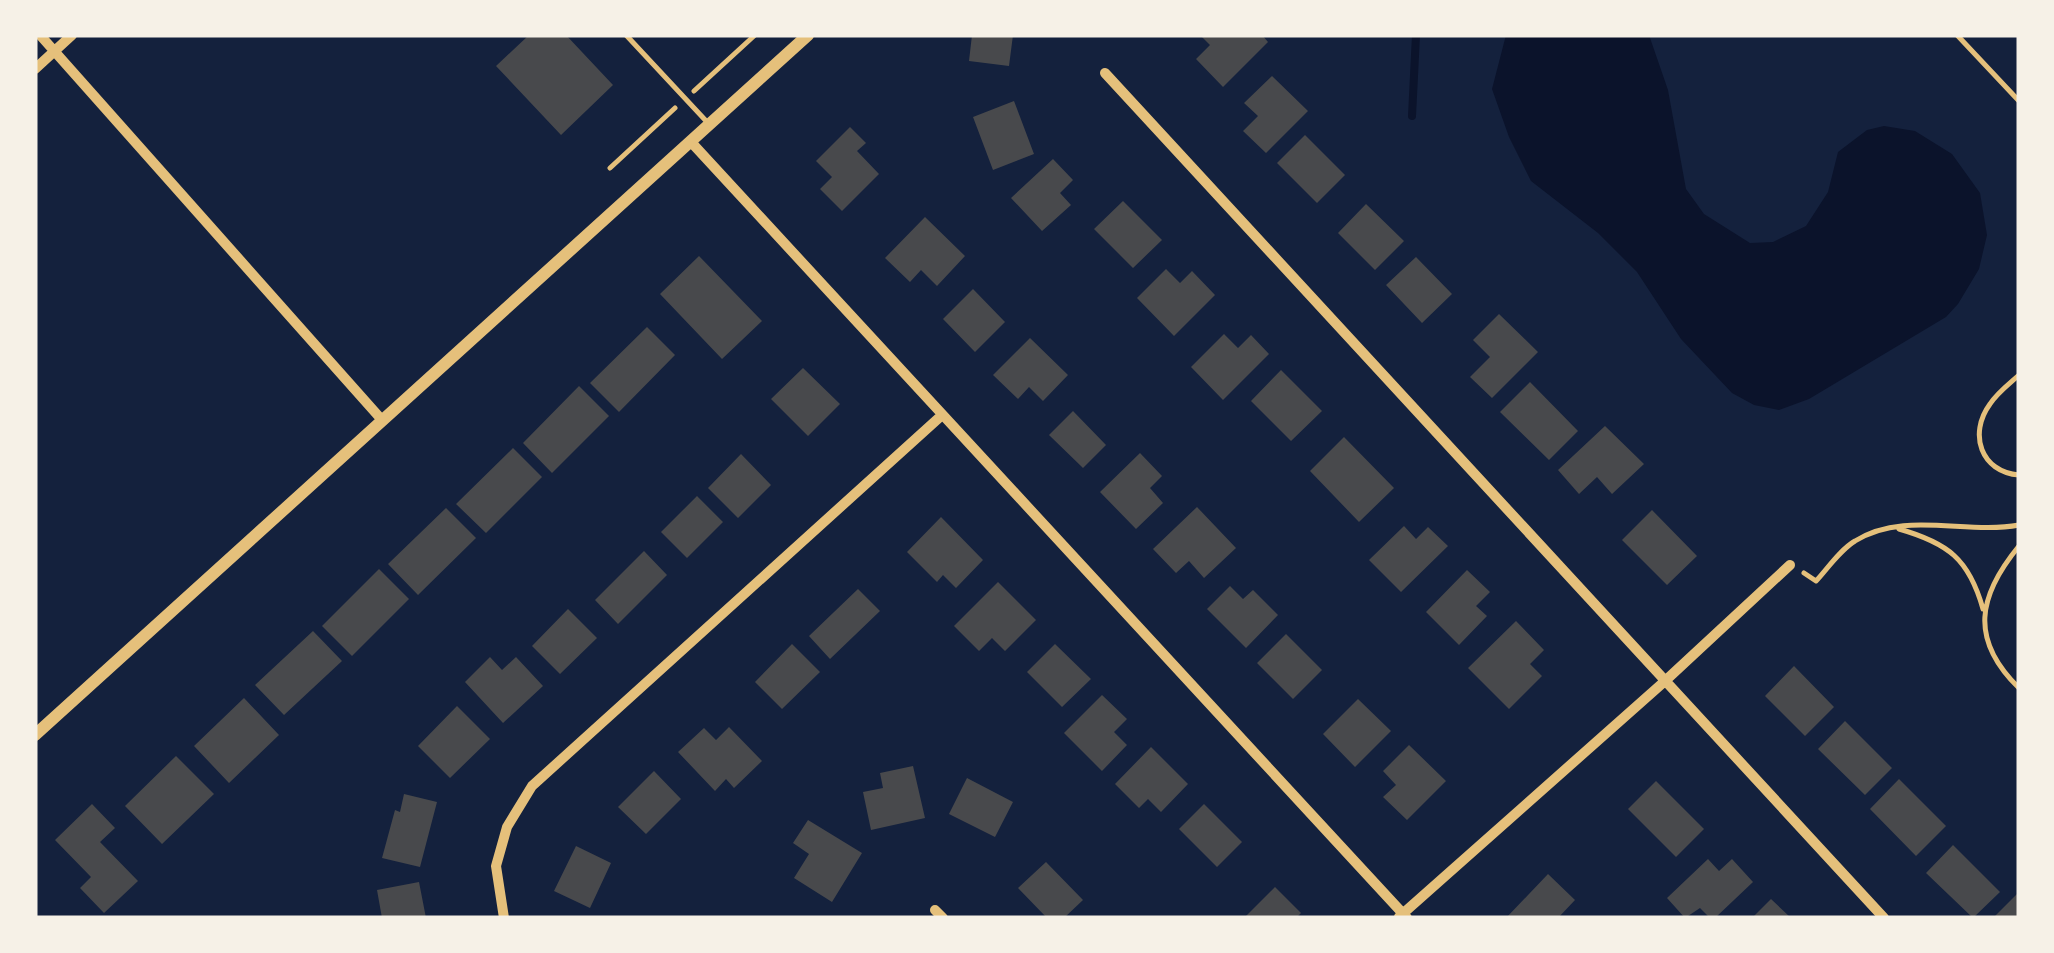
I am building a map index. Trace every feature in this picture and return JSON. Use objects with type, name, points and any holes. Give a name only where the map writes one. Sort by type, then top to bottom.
[{"type":"street","points":[[40,35],[382,420]]},
{"type":"street","points":[[35,68],[72,35]]},
{"type":"street","points":[[35,735],[808,35]]},
{"type":"street","points":[[1105,73],[1884,918]]},
{"type":"street","points":[[691,142],[1403,916],[1790,565]]},
{"type":"street","points":[[504,918],[496,866],[507,827],[532,786],[941,416]]},
{"type":"lane","points":[[626,35],[710,125]]},
{"type":"lane","points":[[1956,35],[2019,101]]},
{"type":"lane","points":[[2019,375],[1991,402],[1981,419],[1978,437],[1984,457],[1996,470],[2019,475]]},
{"type":"path","points":[[1790,565],[1816,580],[1853,542],[1896,528],[2019,525]]},
{"type":"path","points":[[1896,528],[1931,538],[1967,568],[1983,612],[1990,650],[2019,688]]},
{"type":"path","points":[[1983,612],[1997,574],[2019,546]]},
{"type":"water","points":[[1506,35],[1649,35],[1668,90],[1686,189],[1704,214],[1750,243],[1773,242],[1806,226],[1828,192],[1838,152],[1867,130],[1884,126],[1915,131],[1952,154],[1980,193],[1987,235],[1979,269],[1946,317],[1809,399],[1779,410],[1754,405],[1732,393],[1681,339],[1637,272],[1598,233],[1531,181],[1509,137],[1492,89]]},
{"type":"building","points":[[529,35],[566,35],[613,85],[561,135],[496,66]]},
{"type":"building","points":[[972,35],[1013,35],[1009,66],[969,61]]},
{"type":"building","points":[[1200,35],[1262,35],[1268,42],[1223,87],[1196,59],[1210,45]]},
{"type":"building","points":[[1272,76],[1308,111],[1266,153],[1243,131],[1258,116],[1244,103]]},
{"type":"building","points":[[1014,101],[1034,154],[993,170],[973,117]]},
{"type":"building","points":[[850,127],[866,143],[857,151],[879,174],[842,211],[820,189],[832,177],[816,161]]},
{"type":"building","points":[[1305,135],[1345,175],[1317,203],[1277,163]]},
{"type":"building","points":[[1053,159],[1073,180],[1060,193],[1071,205],[1042,231],[1011,198]]},
{"type":"building","points":[[1123,201],[1162,240],[1133,268],[1094,229]]},
{"type":"building","points":[[1366,204],[1404,241],[1375,270],[1338,233]]},
{"type":"building","points":[[925,217],[965,256],[937,286],[921,270],[910,282],[885,258]]},
{"type":"building","points":[[699,256],[762,321],[722,359],[660,294]]},
{"type":"building","points":[[1416,257],[1452,294],[1422,323],[1386,285]]},
{"type":"building","points":[[1166,269],[1180,283],[1192,271],[1215,295],[1174,336],[1137,298]]},
{"type":"building","points":[[973,289],[1005,322],[975,352],[943,319]]},
{"type":"building","points":[[1499,314],[1538,352],[1492,398],[1470,377],[1490,357],[1473,340]]},
{"type":"building","points":[[647,327],[675,355],[619,412],[590,383]]},
{"type":"building","points":[[1224,334],[1238,348],[1251,335],[1269,354],[1223,400],[1191,367]]},
{"type":"building","points":[[1030,338],[1068,375],[1043,401],[1029,387],[1018,399],[993,375]]},
{"type":"building","points":[[803,368],[840,404],[808,436],[771,399]]},
{"type":"building","points":[[1281,370],[1322,411],[1291,441],[1251,401]]},
{"type":"building","points":[[1530,382],[1578,431],[1549,460],[1500,412]]},
{"type":"building","points":[[579,386],[609,416],[552,473],[523,443]]},
{"type":"building","points":[[1073,411],[1106,445],[1083,468],[1049,435]]},
{"type":"building","points":[[1605,426],[1644,464],[1612,494],[1597,477],[1579,494],[1558,470]]},
{"type":"building","points":[[1344,437],[1394,488],[1359,522],[1310,471]]},
{"type":"building","points":[[513,448],[542,477],[486,533],[456,504]]},
{"type":"building","points":[[1140,453],[1162,476],[1150,488],[1163,503],[1136,529],[1100,492]]},
{"type":"building","points":[[741,454],[771,485],[738,518],[708,488]]},
{"type":"building","points":[[697,496],[723,522],[687,558],[661,532]]},
{"type":"building","points":[[1197,507],[1236,548],[1204,578],[1189,561],[1176,573],[1153,549]]},
{"type":"building","points":[[446,508],[476,538],[418,595],[388,564]]},
{"type":"building","points":[[1652,510],[1697,556],[1667,585],[1622,540]]},
{"type":"building","points":[[941,517],[983,560],[956,588],[943,575],[937,582],[907,552]]},
{"type":"building","points":[[1404,526],[1416,539],[1428,527],[1448,546],[1401,592],[1369,560]]},
{"type":"building","points":[[644,551],[667,575],[618,624],[595,600]]},
{"type":"building","points":[[379,569],[409,599],[352,656],[322,626]]},
{"type":"building","points":[[1467,570],[1490,592],[1476,606],[1487,616],[1459,645],[1426,612]]},
{"type":"building","points":[[998,582],[1036,620],[1005,651],[992,638],[979,651],[954,626]]},
{"type":"building","points":[[1230,586],[1243,599],[1253,590],[1278,615],[1246,648],[1207,609]]},
{"type":"building","points":[[858,589],[880,611],[830,659],[809,636]]},
{"type":"building","points":[[568,609],[597,638],[560,674],[532,646]]},
{"type":"building","points":[[1516,621],[1544,650],[1530,664],[1542,676],[1509,709],[1468,668]]},
{"type":"building","points":[[313,631],[342,661],[284,715],[255,685]]},
{"type":"building","points":[[1286,634],[1322,670],[1293,699],[1257,663]]},
{"type":"building","points":[[792,644],[820,672],[782,709],[755,682]]},
{"type":"building","points":[[1055,644],[1091,679],[1062,707],[1027,672]]},
{"type":"building","points":[[490,657],[502,670],[516,657],[543,686],[503,723],[465,682]]},
{"type":"building","points":[[1794,666],[1834,707],[1805,736],[1765,696]]},
{"type":"building","points":[[1102,695],[1127,719],[1114,732],[1127,745],[1102,771],[1064,733]]},
{"type":"building","points":[[244,698],[279,735],[229,783],[194,746]]},
{"type":"building","points":[[1358,699],[1391,731],[1355,767],[1323,734]]},
{"type":"building","points":[[457,706],[490,739],[450,778],[418,746]]},
{"type":"building","points":[[1845,721],[1892,768],[1865,795],[1818,749]]},
{"type":"building","points":[[729,727],[762,761],[734,788],[726,779],[715,791],[678,752],[704,728],[716,740]]},
{"type":"building","points":[[1409,745],[1446,781],[1407,820],[1383,797],[1396,785],[1383,771]]},
{"type":"building","points":[[1151,747],[1188,784],[1161,812],[1148,799],[1139,808],[1115,784]]},
{"type":"building","points":[[176,756],[214,794],[162,844],[125,806]]},
{"type":"building","points":[[913,766],[925,818],[871,830],[863,792],[883,788],[880,773]]},
{"type":"building","points":[[654,771],[681,799],[646,834],[618,807]]},
{"type":"building","points":[[967,778],[1013,802],[995,837],[949,814]]},
{"type":"building","points":[[1899,779],[1946,826],[1916,856],[1870,809]]},
{"type":"building","points":[[1656,781],[1704,829],[1676,857],[1628,809]]},
{"type":"building","points":[[404,794],[437,802],[420,867],[382,858],[395,810],[400,812]]},
{"type":"building","points":[[92,804],[115,828],[100,842],[138,881],[104,913],[80,888],[91,877],[55,840]]},
{"type":"building","points":[[1204,804],[1242,842],[1217,867],[1179,829]]},
{"type":"building","points":[[808,820],[862,853],[832,902],[794,878],[809,854],[793,843]]},
{"type":"building","points":[[1953,845],[2000,892],[1973,918],[1926,873]]},
{"type":"building","points":[[576,846],[611,863],[590,908],[554,891]]},
{"type":"building","points":[[1708,859],[1719,871],[1732,859],[1753,882],[1715,918],[1700,908],[1685,918],[1667,898]]},
{"type":"building","points":[[1046,862],[1083,900],[1064,918],[1047,918],[1018,888]]},
{"type":"building","points":[[1548,874],[1575,900],[1558,918],[1506,918]]},
{"type":"building","points":[[419,882],[426,918],[382,918],[377,890]]},
{"type":"building","points":[[1275,887],[1301,913],[1296,918],[1244,918]]},
{"type":"building","points":[[2019,892],[2019,918],[1993,918]]},
{"type":"building","points":[[1771,899],[1791,918],[1752,918]]},
{"type":"waterway","points":[[1412,116],[1416,35]]}]
